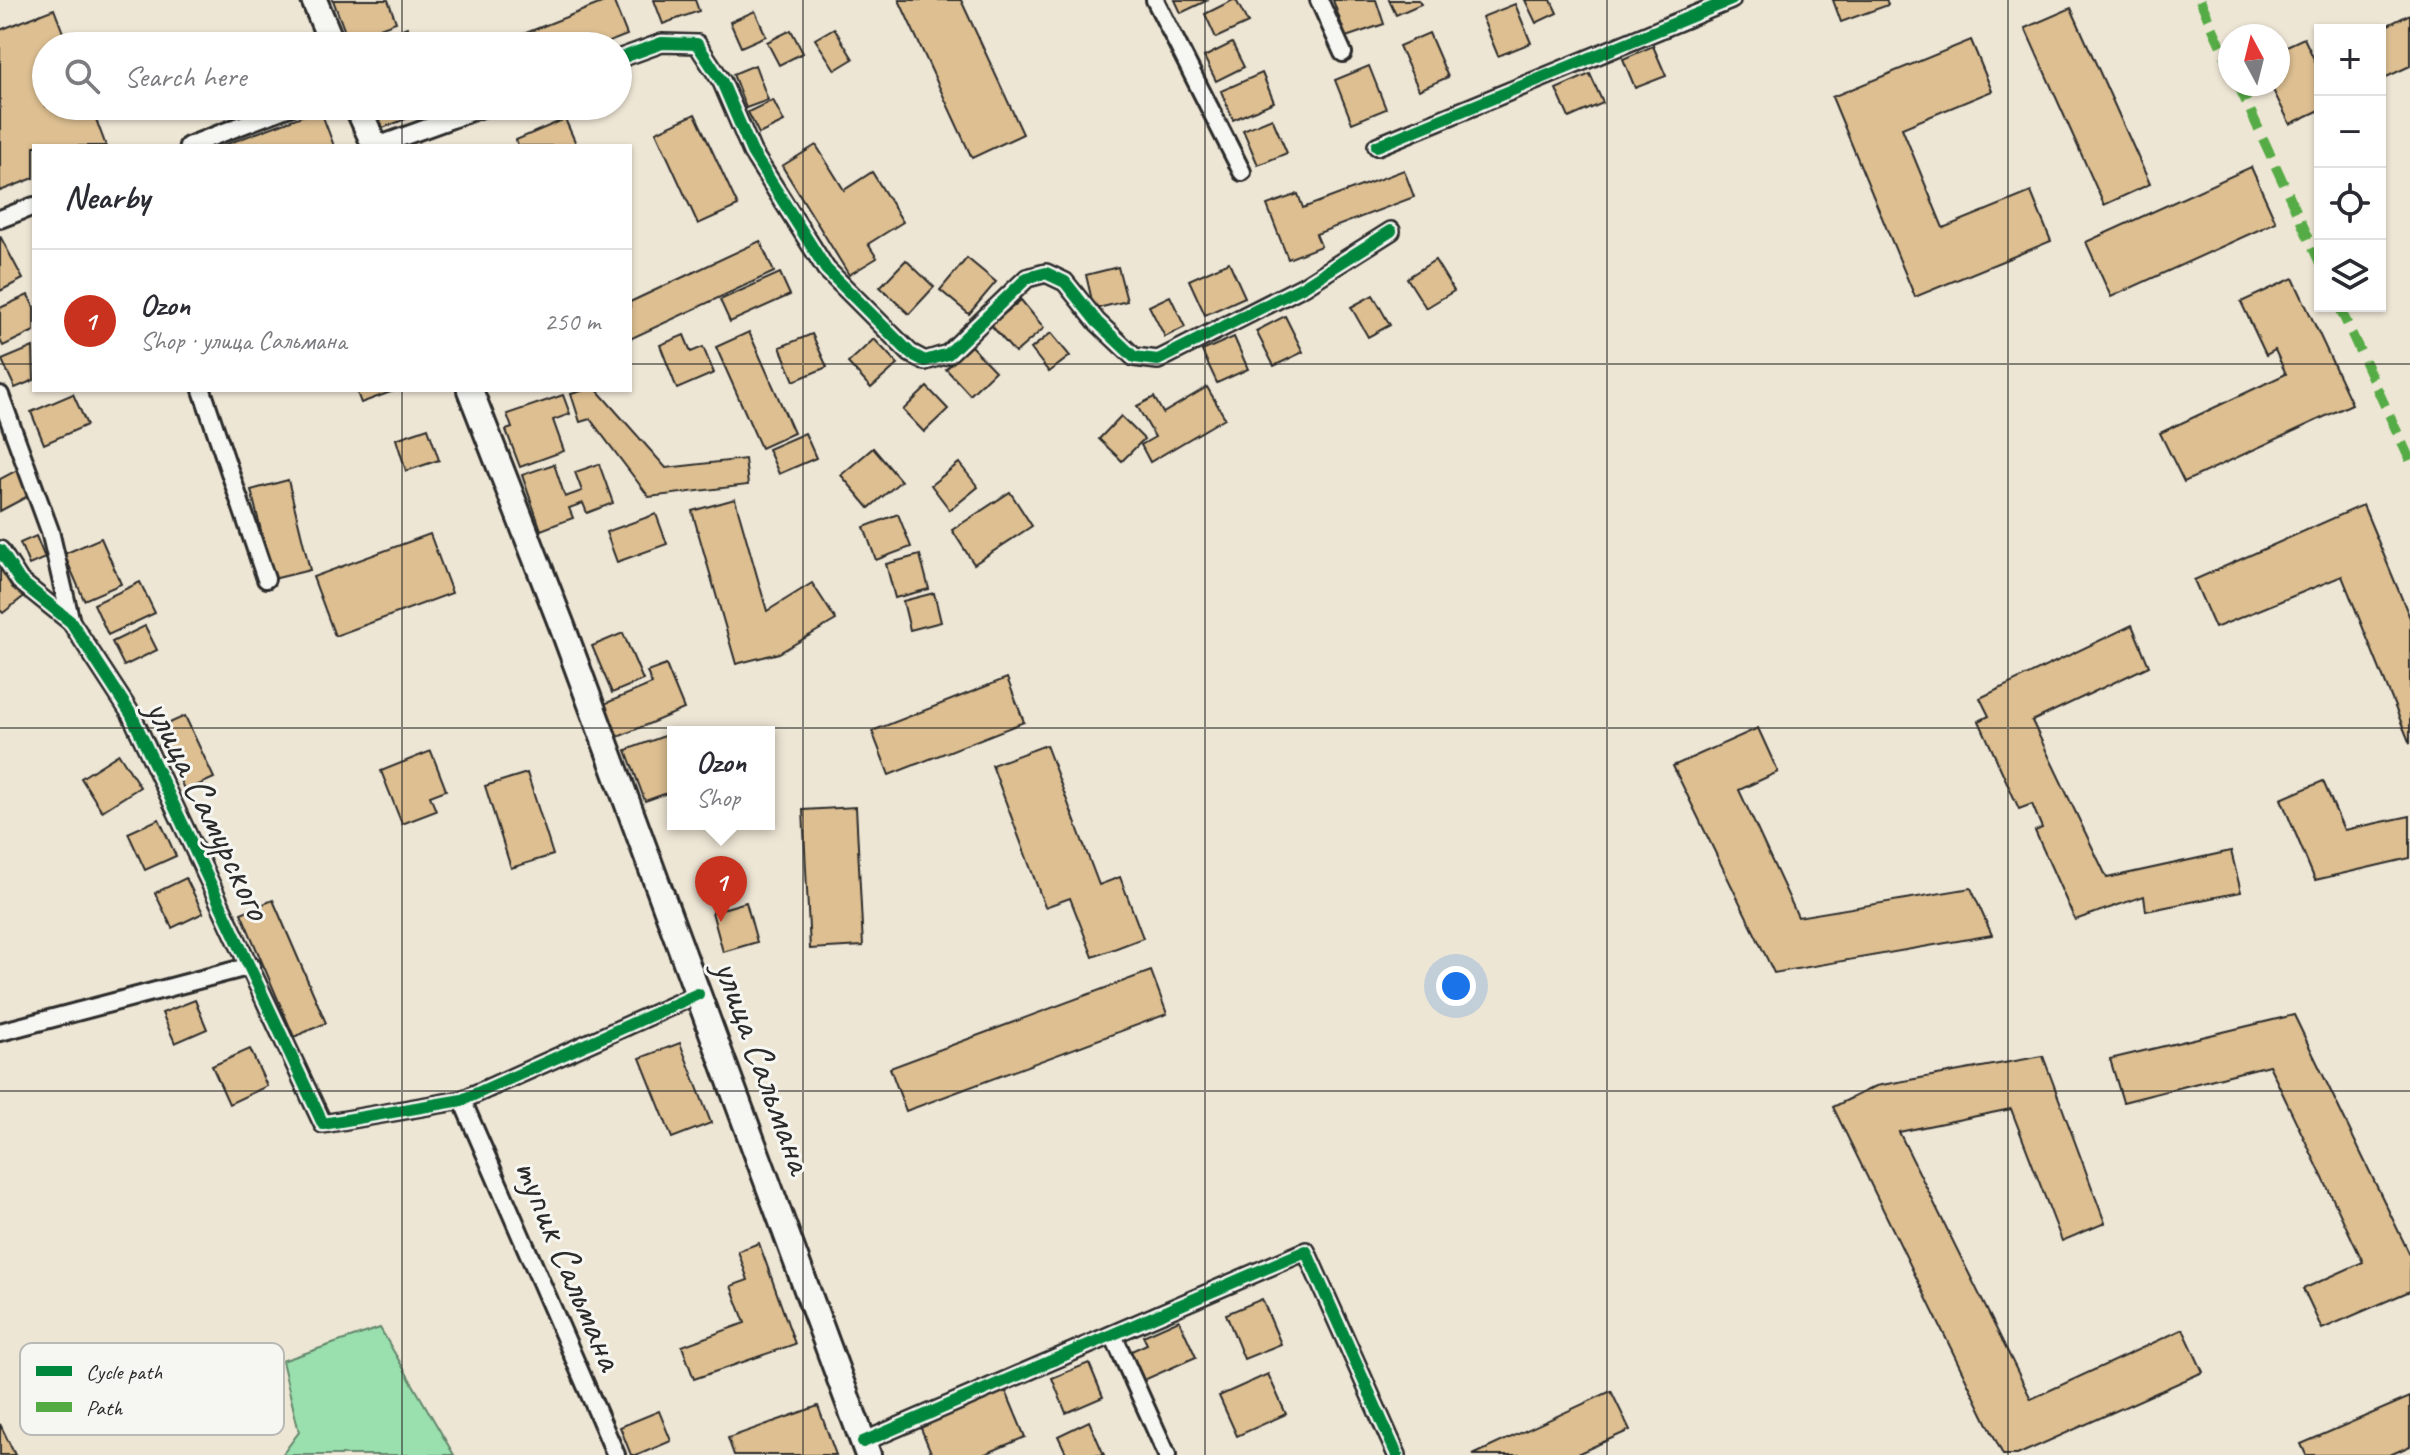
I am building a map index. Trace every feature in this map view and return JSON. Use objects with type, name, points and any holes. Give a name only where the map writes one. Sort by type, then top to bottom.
[{"type":"main road","points":[[314,0],[327,32]]},
{"type":"main road","points":[[364,120],[375,144]]},
{"type":"main road","name":"улица Сальмана","points":[[471,392],[562,626],[866,1449]]},
{"type":"street","points":[[1155,0],[1242,172]]},
{"type":"street","points":[[1319,0],[1343,53]]},
{"type":"street","points":[[1377,146],[1731,0]]},
{"type":"street","points":[[632,54],[662,43],[697,44],[722,82],[752,152],[826,269],[910,353],[925,361],[948,354],[1027,278],[1046,273],[1065,282],[1097,322],[1134,357],[1158,360],[1304,286],[1391,231]]},
{"type":"street","points":[[193,144],[256,120]]},
{"type":"street","points":[[382,144],[449,120]]},
{"type":"street","points":[[0,219],[32,207]]},
{"type":"street","points":[[203,392],[266,579]]},
{"type":"street","name":"улица Самурского","points":[[0,395],[50,531],[71,622]]},
{"type":"street","name":"улица Самурского","points":[[0,550],[20,581],[71,622],[131,714],[323,1124],[462,1100]]},
{"type":"street","points":[[0,1032],[251,966]]},
{"type":"street","points":[[462,1100],[698,994]]},
{"type":"street","name":"тупик Сальмана","points":[[462,1100],[616,1455]]},
{"type":"street","points":[[866,1449],[1113,1335],[1306,1251],[1397,1455]]},
{"type":"street","points":[[1113,1335],[1167,1455]]},
{"type":"green space","points":[[380,1328],[454,1455],[282,1455],[299,1432],[284,1360]]},
{"type":"building","points":[[333,0],[388,0],[396,22],[369,32],[345,32]]},
{"type":"building","points":[[613,0],[626,32],[528,32]]},
{"type":"building","points":[[654,0],[695,0],[699,11],[663,24]]},
{"type":"building","points":[[899,0],[961,0],[1023,134],[972,158]]},
{"type":"building","points":[[1175,0],[1208,0],[1181,13]]},
{"type":"building","points":[[1236,0],[1248,23],[1216,38],[1205,14]]},
{"type":"building","points":[[1333,0],[1376,0],[1384,24],[1346,37]]},
{"type":"building","points":[[1389,0],[1419,0],[1421,4],[1396,15]]},
{"type":"building","points":[[1525,0],[1551,0],[1557,13],[1536,23]]},
{"type":"building","points":[[1833,0],[1886,0],[1888,5],[1841,22]]},
{"type":"building","points":[[1515,4],[1531,43],[1498,56],[1482,17]]},
{"type":"building","points":[[2071,8],[2150,184],[2104,205],[2025,28]]},
{"type":"building","points":[[54,9],[63,32],[32,32],[32,120],[96,120],[105,144],[32,144],[32,179],[0,191],[0,30]]},
{"type":"building","points":[[755,11],[766,36],[741,47],[730,22]]},
{"type":"building","points":[[2410,14],[2410,66],[2386,77],[2386,26]]},
{"type":"building","points":[[834,28],[853,59],[835,70],[815,39]]},
{"type":"building","points":[[791,30],[803,53],[779,65],[767,42]]},
{"type":"building","points":[[1429,33],[1448,77],[1419,90],[1399,46]]},
{"type":"building","points":[[2304,38],[2314,59],[2314,113],[2290,124],[2276,96],[2290,96],[2290,44]]},
{"type":"building","points":[[1971,40],[1992,91],[1902,128],[1943,228],[2031,192],[2051,241],[1915,297],[1832,97]]},
{"type":"building","points":[[1232,43],[1244,67],[1216,81],[1204,57]]},
{"type":"building","points":[[1653,46],[1666,76],[1635,88],[1623,59]]},
{"type":"building","points":[[755,65],[768,100],[746,108],[733,74]]},
{"type":"building","points":[[1369,66],[1386,109],[1352,123],[1335,80]]},
{"type":"building","points":[[1262,73],[1274,102],[1233,120],[1221,91]]},
{"type":"building","points":[[1590,74],[1603,103],[1569,118],[1556,89]]},
{"type":"building","points":[[773,100],[784,122],[759,134],[748,112]]},
{"type":"building","points":[[695,114],[738,206],[698,224],[656,132]]},
{"type":"building","points":[[1272,118],[1287,153],[1258,165],[1243,130]]},
{"type":"building","points":[[291,120],[324,120],[333,144],[227,144]]},
{"type":"building","points":[[380,120],[403,120],[383,128]]},
{"type":"building","points":[[565,120],[576,144],[517,144],[516,140]]},
{"type":"building","points":[[816,145],[844,190],[872,172],[903,222],[868,244],[877,258],[849,275],[782,166]]},
{"type":"building","points":[[2251,167],[2276,222],[2111,297],[2086,242]]},
{"type":"building","points":[[1404,170],[1414,197],[1316,234],[1321,246],[1288,259],[1267,205],[1298,194],[1303,208]]},
{"type":"building","points":[[0,236],[23,279],[0,291]]},
{"type":"building","points":[[760,241],[774,272],[632,338],[632,301]]},
{"type":"building","points":[[967,258],[996,282],[969,314],[940,290]]},
{"type":"building","points":[[906,260],[934,287],[909,314],[880,287]]},
{"type":"building","points":[[1435,260],[1454,291],[1426,308],[1407,278]]},
{"type":"building","points":[[1229,262],[1245,297],[1205,315],[1189,280]]},
{"type":"building","points":[[1118,267],[1127,301],[1094,309],[1086,275]]},
{"type":"building","points":[[780,273],[790,295],[730,322],[720,300]]},
{"type":"building","points":[[2293,278],[2352,404],[2184,482],[2160,433],[2286,374],[2275,350],[2266,355],[2241,302]]},
{"type":"building","points":[[28,295],[32,303],[32,332],[3,346],[0,340],[0,308]]},
{"type":"building","points":[[1373,295],[1390,325],[1368,337],[1351,307]]},
{"type":"building","points":[[1170,296],[1185,327],[1165,337],[1149,306]]},
{"type":"building","points":[[1021,300],[1044,328],[1015,353],[991,325]]},
{"type":"building","points":[[1285,316],[1303,352],[1274,366],[1256,331]]},
{"type":"building","points":[[749,332],[794,433],[761,448],[716,347]]},
{"type":"building","points":[[1051,333],[1070,356],[1049,372],[1031,349]]},
{"type":"building","points":[[812,334],[827,367],[794,381],[780,347]]},
{"type":"building","points":[[684,335],[691,352],[703,347],[714,373],[677,389],[660,345]]},
{"type":"building","points":[[1234,337],[1248,369],[1217,383],[1202,351]]},
{"type":"building","points":[[874,339],[898,364],[871,388],[848,363]]},
{"type":"building","points":[[971,346],[995,371],[970,395],[946,369]]},
{"type":"building","points":[[32,347],[32,381],[15,388],[2,360]]},
{"type":"building","points":[[927,387],[948,409],[924,432],[903,410]]},
{"type":"building","points":[[1207,387],[1225,418],[1150,462],[1141,445],[1155,437],[1137,406],[1154,397],[1163,413]]},
{"type":"building","points":[[357,392],[391,392],[361,403]]},
{"type":"building","points":[[599,392],[666,468],[745,459],[748,485],[649,497],[590,419],[580,422],[571,394]]},
{"type":"building","points":[[73,394],[87,425],[44,444],[31,412]]},
{"type":"building","points":[[563,395],[570,414],[553,420],[564,451],[520,467],[506,430],[512,428],[507,414]]},
{"type":"building","points":[[1121,416],[1144,439],[1122,461],[1099,439]]},
{"type":"building","points":[[428,428],[439,460],[406,471],[396,439]]},
{"type":"building","points":[[805,433],[816,458],[779,474],[768,449]]},
{"type":"building","points":[[873,448],[901,481],[869,508],[841,475]]},
{"type":"building","points":[[959,463],[978,487],[950,510],[931,485]]},
{"type":"building","points":[[554,464],[565,497],[582,491],[575,472],[599,464],[613,503],[587,513],[583,503],[569,508],[573,518],[541,530],[522,475]]},
{"type":"building","points":[[19,469],[32,494],[0,511],[0,479]]},
{"type":"building","points":[[288,480],[310,570],[273,579],[251,490]]},
{"type":"building","points":[[1010,492],[1032,526],[974,564],[952,530]]},
{"type":"building","points":[[735,499],[767,611],[812,583],[836,620],[779,653],[736,664],[692,511]]},
{"type":"building","points":[[2363,505],[2410,618],[2410,744],[2342,576],[2215,628],[2194,580]]},
{"type":"building","points":[[656,514],[667,544],[617,562],[606,532]]},
{"type":"building","points":[[898,514],[911,547],[876,560],[864,527]]},
{"type":"building","points":[[430,534],[452,593],[335,636],[313,577]]},
{"type":"building","points":[[36,536],[45,558],[29,565],[20,543]]},
{"type":"building","points":[[101,538],[121,584],[84,600],[64,554]]},
{"type":"building","points":[[920,555],[929,589],[895,598],[886,564]]},
{"type":"building","points":[[0,568],[23,597],[3,613],[0,610]]},
{"type":"building","points":[[140,582],[155,613],[108,635],[94,604]]},
{"type":"building","points":[[934,593],[941,622],[910,630],[903,601]]},
{"type":"building","points":[[2132,625],[2149,666],[2032,721],[2107,878],[2231,851],[2241,892],[2146,911],[2144,896],[2075,920],[2035,831],[2042,828],[2032,804],[2019,809],[1979,721],[1989,716],[1980,698]]},
{"type":"building","points":[[145,626],[157,650],[124,666],[112,642]]},
{"type":"building","points":[[623,633],[643,680],[612,693],[592,646]]},
{"type":"building","points":[[666,665],[684,709],[618,737],[604,704],[652,684],[647,672]]},
{"type":"building","points":[[1007,678],[1024,722],[889,775],[872,731]]},
{"type":"building","points":[[185,716],[214,778],[185,791],[156,729]]},
{"type":"building","points":[[1758,728],[1778,772],[1739,790],[1798,917],[1971,888],[1992,935],[1774,973],[1673,766]]},
{"type":"building","points":[[667,735],[667,793],[645,801],[626,750]]},
{"type":"building","points":[[1046,745],[1099,885],[1120,877],[1143,938],[1093,957],[1070,898],[1045,907],[992,765]]},
{"type":"building","points":[[431,751],[446,790],[430,796],[436,811],[402,824],[381,771]]},
{"type":"building","points":[[119,754],[140,787],[102,811],[81,778]]},
{"type":"building","points":[[527,773],[553,855],[511,868],[485,786]]},
{"type":"building","points":[[2323,781],[2344,830],[2410,816],[2410,858],[2315,880],[2281,799]]},
{"type":"building","points":[[856,807],[863,946],[810,949],[803,810]]},
{"type":"building","points":[[159,819],[176,856],[145,870],[128,833]]},
{"type":"building","points":[[186,878],[203,913],[172,928],[155,893]]},
{"type":"building","points":[[273,900],[326,1023],[294,1037],[241,913]]},
{"type":"building","points":[[746,902],[757,942],[723,952],[712,912]]},
{"type":"building","points":[[1151,971],[1167,1014],[906,1111],[890,1068]]},
{"type":"building","points":[[195,1000],[207,1029],[175,1043],[162,1013]]},
{"type":"building","points":[[2294,1015],[2410,1255],[2410,1291],[2322,1329],[2303,1289],[2363,1262],[2269,1065],[2123,1102],[2110,1059]]},
{"type":"building","points":[[680,1043],[711,1123],[672,1138],[640,1058]]},
{"type":"building","points":[[250,1049],[267,1086],[229,1104],[212,1066]]},
{"type":"building","points":[[2043,1056],[2105,1223],[2062,1241],[2011,1109],[1899,1132],[2031,1399],[2183,1329],[2203,1372],[2017,1455],[2003,1455],[1833,1107],[1876,1086]]},
{"type":"building","points":[[759,1243],[795,1344],[694,1379],[682,1346],[745,1323],[731,1286],[748,1280],[738,1251]]},
{"type":"building","points":[[1262,1299],[1281,1344],[1244,1359],[1226,1314]]},
{"type":"building","points":[[1179,1320],[1196,1357],[1142,1381],[1129,1352],[1147,1344],[1143,1336]]},
{"type":"building","points":[[1089,1363],[1103,1397],[1066,1413],[1052,1378]]},
{"type":"building","points":[[1268,1374],[1286,1414],[1237,1436],[1219,1396]]},
{"type":"building","points":[[1005,1389],[1025,1437],[983,1455],[932,1455],[920,1426]]},
{"type":"building","points":[[1611,1391],[1630,1430],[1575,1455],[1473,1455]]},
{"type":"building","points":[[2410,1397],[2410,1446],[2390,1455],[2306,1455],[2301,1444]]},
{"type":"building","points":[[818,1406],[836,1455],[734,1455],[728,1438]]},
{"type":"building","points":[[659,1411],[671,1441],[631,1455],[620,1427]]},
{"type":"building","points":[[1089,1421],[1104,1455],[1067,1455],[1058,1436]]},
{"type":"building","points":[[0,1424],[15,1455],[0,1455]]},
{"type":"marked path","points":[[2200,0],[2218,40]]},
{"type":"marked path","points":[[2243,96],[2314,250]]},
{"type":"marked path","points":[[2342,312],[2410,460]]},
{"type":"cycle path","points":[[1377,146],[1731,0]]},
{"type":"cycle path","points":[[632,54],[662,43],[697,44],[722,82],[752,152],[826,269],[910,353],[925,361],[948,354],[1027,278],[1046,273],[1065,282],[1097,322],[1134,357],[1158,360],[1304,286],[1391,231]]},
{"type":"cycle path","points":[[0,550],[20,581],[71,622],[131,714],[323,1124],[462,1100],[698,994]]},
{"type":"cycle path","points":[[863,1442],[1306,1251],[1397,1455]]},
{"type":"place","name":"Ozon","points":[[721,922]]}]
